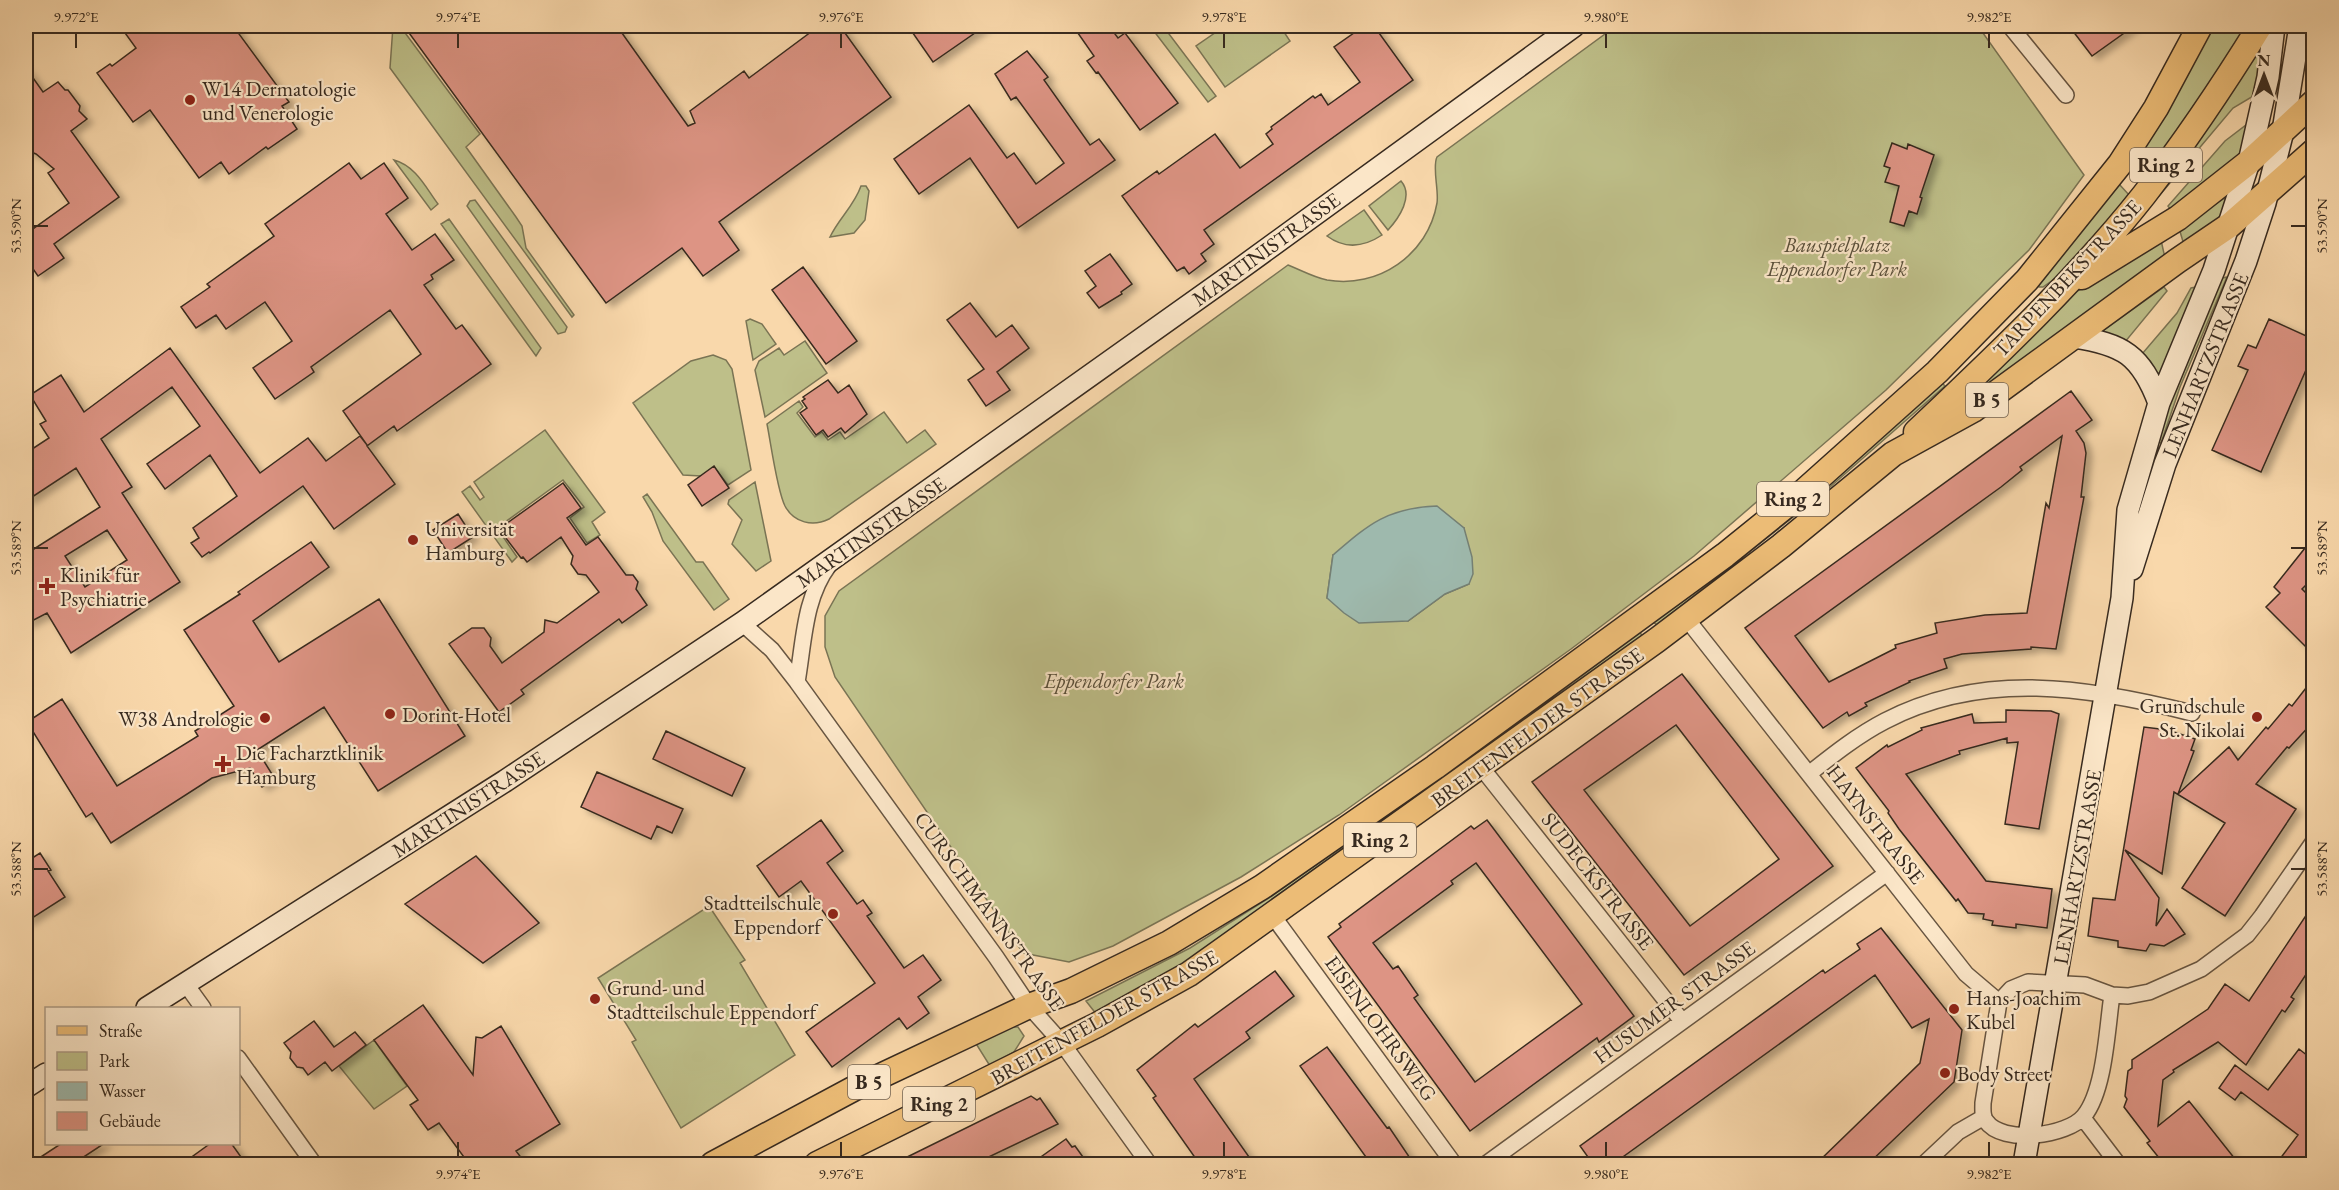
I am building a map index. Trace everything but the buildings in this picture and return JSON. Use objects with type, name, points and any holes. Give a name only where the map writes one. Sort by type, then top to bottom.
[{"type":"main road","name":"MARTINISTRASSE","points":[[148,1007],[505,781],[742,623],[1237,271],[1574,26]]},
{"type":"main road","name":"TARPENBEKSTRASSE","points":[[1937,372],[2027,280],[2120,164],[2156,108],[2200,26]]},
{"type":"main road","name":"TARPENBEKSTRASSE","points":[[1893,454],[1991,360],[2094,253],[2151,185],[2187,137],[2260,26]]},
{"type":"main road","points":[[2249,162],[2266,85],[2274,26]]},
{"type":"main road","points":[[2283,130],[2300,26]]},
{"type":"main road","name":"B 5","points":[[1937,372],[2057,292],[2167,226],[2249,162],[2313,102]]},
{"type":"main road","name":"LENHARTZSTRASSE","points":[[2122,598],[2165,464],[2246,261],[2268,193],[2283,130]]},
{"type":"main road","name":"B 5","points":[[2074,337],[2230,225],[2313,151]]},
{"type":"main road","name":"LENHARTZSTRASSE","points":[[2024,1164],[2107,693],[2122,598],[2128,510],[2159,402],[2214,270],[2249,162]]},
{"type":"main road","name":"BREITENFELDER STRASSE","points":[[817,1164],[1062,1044],[1190,974],[1274,916],[1686,618],[1781,546],[1893,454],[1973,410],[2074,337]]},
{"type":"main road","points":[[2074,337],[2111,344],[2126,352],[2138,364],[2159,402]]},
{"type":"main road","name":"BREITENFELDER STRASSE","points":[[712,1164],[853,1089],[1029,1006],[1071,991],[1169,943],[1262,887],[1435,767],[1725,555],[1803,492],[1937,372]]},
{"type":"main road","points":[[26,1087],[45,1075]]},
{"type":"street","points":[[2010,26],[2066,95]]},
{"type":"street","points":[[797,682],[811,598],[820,577],[834,557]]},
{"type":"street","name":"HAYNSTRASSE","points":[[1686,618],[1966,974],[1999,1002]]},
{"type":"street","name":"CURSCHMANNSTRASSE","points":[[742,623],[772,650],[797,682],[1029,1006],[1062,1044],[1149,1164]]},
{"type":"street","points":[[1810,773],[1838,751],[1885,721],[1933,702],[1991,690],[2019,688],[2107,693],[2192,713]]},
{"type":"street","name":"SUDECKSTRASSE","points":[[1481,767],[1682,1021]]},
{"type":"street","points":[[2112,995],[2099,1086],[2083,1118],[2060,1129],[2028,1137],[2002,1132],[1987,1123],[1983,1103],[1999,1002],[2011,989],[2028,982],[2056,983],[2085,985],[2112,995],[2128,996],[2149,992],[2201,969],[2247,934],[2262,916],[2313,841]]},
{"type":"street","name":"HUSUMER STRASSE","points":[[1486,1164],[1887,873]]},
{"type":"street","name":"EISENLOHRSWEG","points":[[1274,916],[1454,1164]]},
{"type":"street","points":[[184,983],[202,1007]]},
{"type":"street","points":[[240,1061],[314,1164]]},
{"type":"street","points":[[1924,1164],[1958,1132],[1984,1117]]},
{"type":"street","points":[[2083,1118],[2118,1164]]},
{"type":"green space","points":[[393,26],[400,26],[480,134],[466,147],[522,226],[526,248],[574,315],[572,317],[390,68]]},
{"type":"green space","points":[[1150,26],[1163,26],[1216,96],[1208,102]]},
{"type":"green space","points":[[1225,26],[1280,26],[1290,41],[1225,87],[1196,46]]},
{"type":"green space","name":"Eppendorfer Park","points":[[1616,26],[1978,26],[2084,175],[2029,250],[1886,390],[1694,556],[1571,649],[1339,815],[1241,877],[1113,946],[1069,962],[1023,953],[835,677],[825,647],[825,616],[839,591],[1288,265],[1322,279],[1346,281],[1364,279],[1398,264],[1412,253],[1432,222],[1437,203],[1435,167],[1437,157]],"holes":[[[1464,528],[1469,584],[1445,594],[1408,621],[1327,598],[1333,555]]]},
{"type":"green space","points":[[2210,26],[2249,26],[2144,178],[2132,164]]},
{"type":"green space","points":[[2256,52],[2261,54],[2255,95],[2233,108],[2157,196]]},
{"type":"green space","points":[[2250,122],[2242,154],[2170,209],[2168,206],[2225,141]]},
{"type":"green space","points":[[394,160],[414,172],[438,204],[431,210]]},
{"type":"green space","points":[[1401,181],[1405,187],[1406,200],[1404,207],[1388,230],[1369,206]]},
{"type":"green space","points":[[2119,184],[2130,196],[2057,277],[2043,287],[2039,287],[2038,283]]},
{"type":"green space","points":[[861,186],[866,186],[869,191],[865,220],[854,233],[830,237],[854,200]]},
{"type":"green space","points":[[2226,197],[2221,218],[2184,245],[2179,228]]},
{"type":"green space","points":[[475,200],[567,327],[565,332],[558,334],[467,206],[470,201]]},
{"type":"green space","points":[[1364,210],[1382,235],[1355,245],[1341,243],[1327,236]]},
{"type":"green space","points":[[449,219],[541,348],[536,356],[441,224]]},
{"type":"green space","points":[[2161,240],[2165,258],[1967,402],[1967,396],[2074,293]]},
{"type":"green space","points":[[2227,277],[2180,387],[2161,443],[2158,442],[2176,385],[2222,278]]},
{"type":"green space","points":[[2164,287],[2167,291],[2125,342],[2101,334],[2104,330]]},
{"type":"green space","points":[[2196,287],[2161,374],[2158,376],[2142,354],[2177,313],[2191,288]]},
{"type":"green space","points":[[750,319],[762,324],[776,344],[753,360],[746,321]]},
{"type":"green space","points":[[805,341],[827,373],[765,417],[755,370],[759,361],[779,348],[784,355]]},
{"type":"green space","points":[[713,355],[726,360],[732,369],[751,470],[728,485],[714,467],[701,476],[683,475],[633,403],[691,361]]},
{"type":"green space","points":[[1942,383],[1945,386],[1821,495],[1657,625],[1652,621]]},
{"type":"green space","points":[[799,401],[803,407],[797,413],[815,437],[822,432],[828,440],[840,432],[845,439],[884,412],[907,443],[925,430],[936,444],[829,519],[817,523],[804,522],[789,512],[782,499],[767,424]]},
{"type":"green space","points":[[545,430],[605,512],[592,522],[600,535],[587,543],[570,518],[584,507],[563,480],[497,528],[517,557],[512,562],[462,492],[470,486],[480,500],[484,497],[474,482]]},
{"type":"green space","points":[[755,482],[771,561],[756,571],[732,544],[742,520],[728,504],[729,500]]},
{"type":"green space","points":[[647,494],[696,562],[703,562],[729,599],[714,610],[663,541],[652,512],[643,497]]},
{"type":"green space","points":[[1639,632],[1644,637],[1191,961],[1097,1015],[1086,1001],[1190,948],[1269,898],[1448,772]]},
{"type":"green space","points":[[709,906],[745,960],[740,963],[795,1055],[681,1128],[632,1042],[636,1040],[598,978]]},
{"type":"green space","points":[[1005,1027],[1018,1027],[1024,1036],[1014,1052],[990,1066],[975,1042]]},
{"type":"green space","points":[[374,1040],[407,1086],[374,1109],[339,1066]]},
{"type":"water","points":[[1437,506],[1464,528],[1472,557],[1473,574],[1469,584],[1445,594],[1408,621],[1359,623],[1327,598],[1333,555],[1346,544],[1369,526],[1392,514],[1420,507]]},
{"type":"place","name":"W14 Dermatologie und Venerologie","points":[[190,100]]},
{"type":"place","name":"Universität Hamburg","points":[[413,540]]},
{"type":"place","name":"Klinik für Psychiatrie","points":[[47,586]]},
{"type":"place","name":"Dorint-Hotel","points":[[390,714]]},
{"type":"place","name":"Grundschule St. Nikolai","points":[[2257,717]]},
{"type":"place","name":"W38 Andrologie","points":[[265,718]]},
{"type":"place","name":"Die Facharztklinik Hamburg","points":[[223,764]]},
{"type":"place","name":"Stadtteilschule Eppendorf","points":[[833,914]]},
{"type":"place","name":"Grund- und Stadtteilschule Eppendorf","points":[[595,999]]},
{"type":"place","name":"Hans-Joachim Kubel","points":[[1954,1009]]},
{"type":"place","name":"Body Street","points":[[1945,1073]]},
{"type":"park label","name":"Bauspielplatz Eppendorfer Park","points":[[1837,256]]}]
